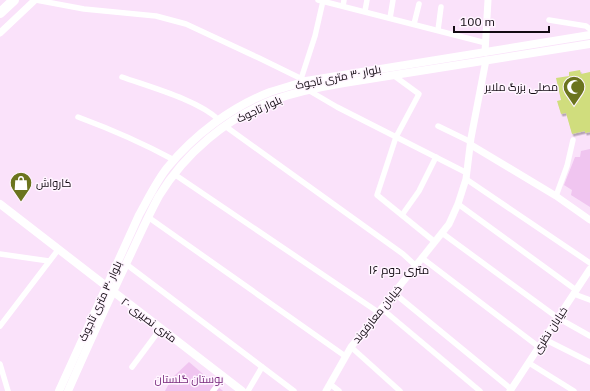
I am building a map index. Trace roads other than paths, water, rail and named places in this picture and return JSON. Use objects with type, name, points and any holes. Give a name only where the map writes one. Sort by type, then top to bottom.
[{"type":"highway","points":[[0,13],[14,0]]},
{"type":"main road","name":"بلوار ۳۰ متری تاجوک","points":[[68,391],[139,215],[167,168],[187,146],[210,126],[239,107],[270,92],[304,80],[590,35]]},
{"type":"main road","name":"بلوار تاجوک","points":[[109,289],[126,264],[148,217],[174,174],[193,152],[215,133],[243,115],[273,100],[308,90],[590,44]]},
{"type":"main road","points":[[485,52],[486,60]]},
{"type":"main road","name":"۲۰ متری نصیری","points":[[0,204],[242,391]]},
{"type":"main road","name":"بلوار ۳۰ متری تاجوک","points":[[59,391],[109,289]]},
{"type":"street","points":[[0,33],[36,0],[84,9],[156,16],[186,24],[304,80],[315,36],[320,1],[343,3],[364,12],[486,43]]},
{"type":"street","points":[[364,12],[367,0]]},
{"type":"street","points":[[390,18],[394,0]]},
{"type":"street","points":[[485,52],[488,0]]},
{"type":"street","points":[[414,24],[419,4]]},
{"type":"street","points":[[438,30],[441,7]]},
{"type":"street","points":[[549,20],[586,26],[590,29]]},
{"type":"street","name":"خیابان معارفوند","points":[[326,391],[351,347],[449,224],[458,204],[467,176],[471,144],[486,60]]},
{"type":"street","points":[[393,75],[419,94],[396,136],[377,195],[435,242]]},
{"type":"street","points":[[122,78],[153,88],[198,106],[219,120]]},
{"type":"street","points":[[308,90],[337,107],[436,157],[467,176],[590,263]]},
{"type":"street","points":[[78,117],[125,135],[174,160]]},
{"type":"street","points":[[225,126],[403,254],[416,266]]},
{"type":"street","points":[[438,126],[471,144],[556,196],[590,220]]},
{"type":"street","points":[[556,196],[567,166],[573,140]]},
{"type":"street","points":[[402,215],[419,191],[436,157]]},
{"type":"street","points":[[174,174],[380,310],[480,391]]},
{"type":"street","points":[[458,204],[575,292],[590,300]]},
{"type":"street","points":[[148,217],[345,356]]},
{"type":"street","points":[[442,233],[558,318],[590,336]]},
{"type":"street","points":[[0,326],[58,250]]},
{"type":"street","points":[[1,256],[49,261]]},
{"type":"street","points":[[422,258],[539,347]]},
{"type":"street","points":[[126,264],[294,391]]},
{"type":"street","name":"خیابان نظری","points":[[510,390],[590,269]]},
{"type":"street","points":[[394,293],[510,390]]},
{"type":"street","points":[[132,367],[161,328]]},
{"type":"street","points":[[544,339],[590,362]]},
{"type":"street","points":[[351,347],[400,391]]},
{"type":"street","points":[[528,363],[574,391]]},
{"type":"street","points":[[0,364],[8,391]]},
{"type":"street","points":[[248,391],[262,367]]},
{"type":"street","points":[[213,391],[224,377]]},
{"type":"street","points":[[330,384],[339,391]]},
{"type":"place","name":"مصلی بزرگ ملایر","points":[[574,106]]},
{"type":"place","name":"کارواش","points":[[21,202]]},
{"type":"district","name":"۱۶ متری دوم","points":[[399,270]]},
{"type":"park label","name":"بوستان گلستان","points":[[189,379]]}]
